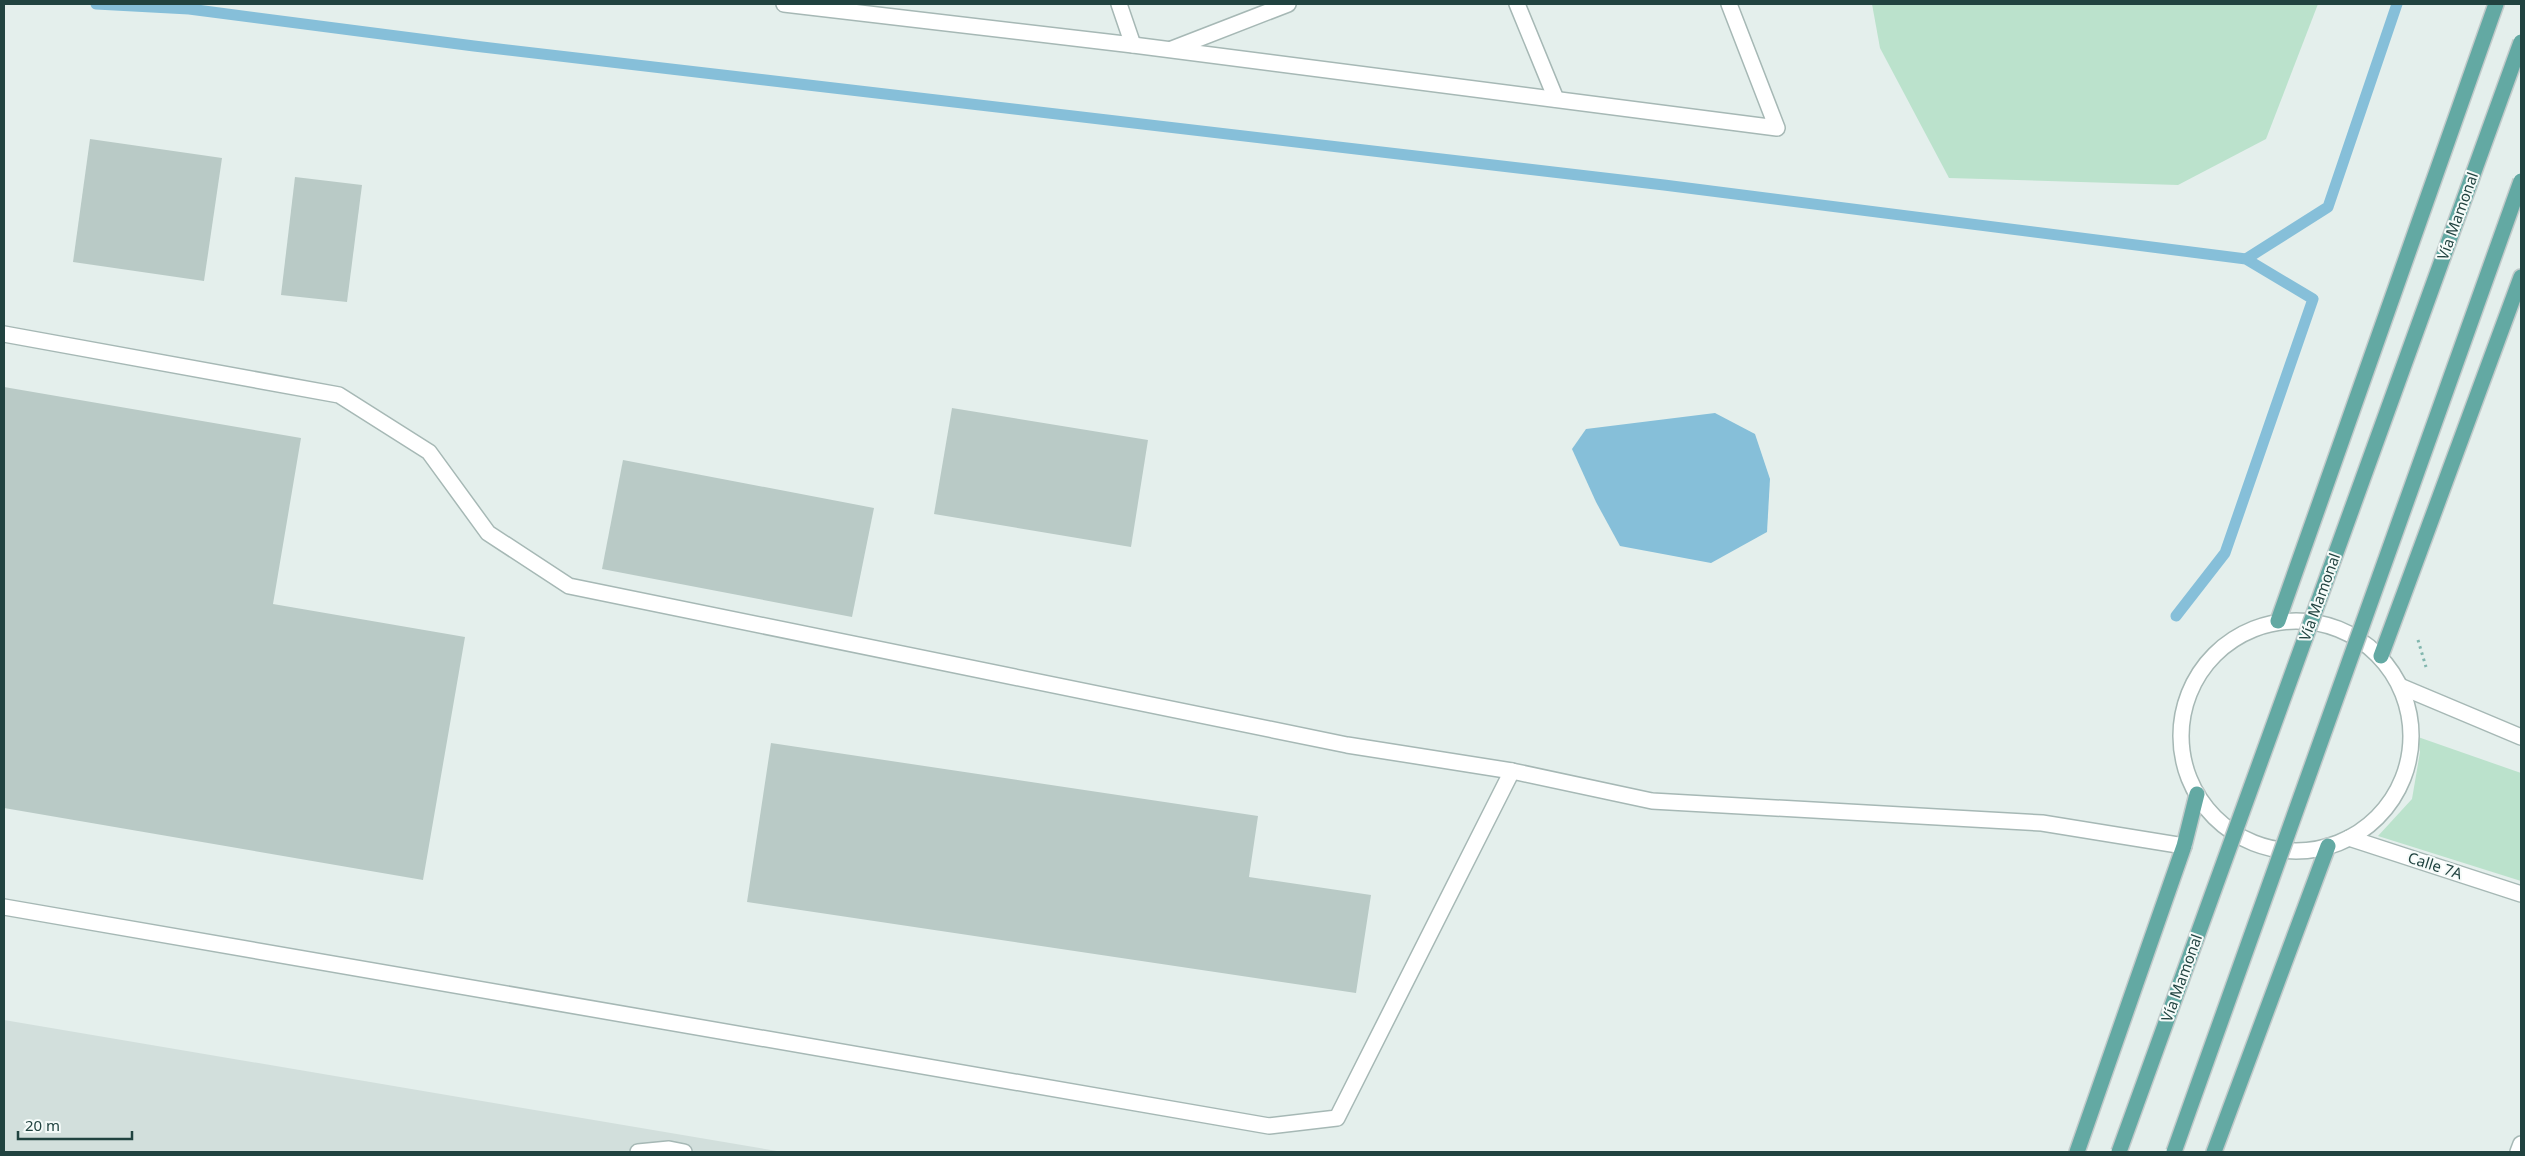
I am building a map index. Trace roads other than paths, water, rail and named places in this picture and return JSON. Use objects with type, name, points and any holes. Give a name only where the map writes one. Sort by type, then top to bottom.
[{"type":"main road","points":[[2278,622],[2496,4]]},
{"type":"main road","name":"Vía Mamonal","points":[[2119,1152],[2521,42]]},
{"type":"main road","points":[[2174,1152],[2521,181]]},
{"type":"main road","points":[[2380,656],[2521,277]]},
{"type":"main road","points":[[2077,1152],[2184,846],[2197,794]]},
{"type":"main road","points":[[2214,1152],[2328,846]]},
{"type":"street","points":[[784,4],[1133,45],[1777,128],[1729,4]]},
{"type":"street","points":[[1119,4],[1133,45]]},
{"type":"street","points":[[1170,50],[1288,4]]},
{"type":"street","points":[[1517,4],[1556,99]]},
{"type":"street","points":[[4,334],[339,394],[429,452],[488,533],[569,586],[1337,743],[1512,771],[1652,801],[2042,823],[2184,846]]},
{"type":"street","points":[[2278,622],[2315,622],[2351,633],[2380,656],[2402,687],[2412,721],[2411,756],[2399,790],[2378,818],[2349,838],[2328,846],[2299,851],[2270,848],[2242,838],[2218,821],[2197,794],[2184,765],[2181,734],[2186,702],[2199,673],[2220,649],[2240,636],[2278,622]]},
{"type":"street","points":[[2402,687],[2521,737]]},
{"type":"street","points":[[4,907],[1269,1126],[1337,1118],[1512,771]]},
{"type":"street","name":"Calle 7A","points":[[2349,838],[2521,894]]},
{"type":"street","points":[[2518,1152],[2521,1144]]},
{"type":"street","points":[[638,1152],[669,1149],[684,1152]]},
{"type":"water","points":[[1715,413],[1755,434],[1770,479],[1767,532],[1711,563],[1620,546],[1596,502],[1572,449],[1586,429]]},
{"type":"waterway","points":[[96,4],[189,9],[474,46],[1664,185],[2246,259],[2313,299],[2225,553],[2176,616]]},
{"type":"waterway","points":[[2246,259],[2328,207],[2397,4]]}]
